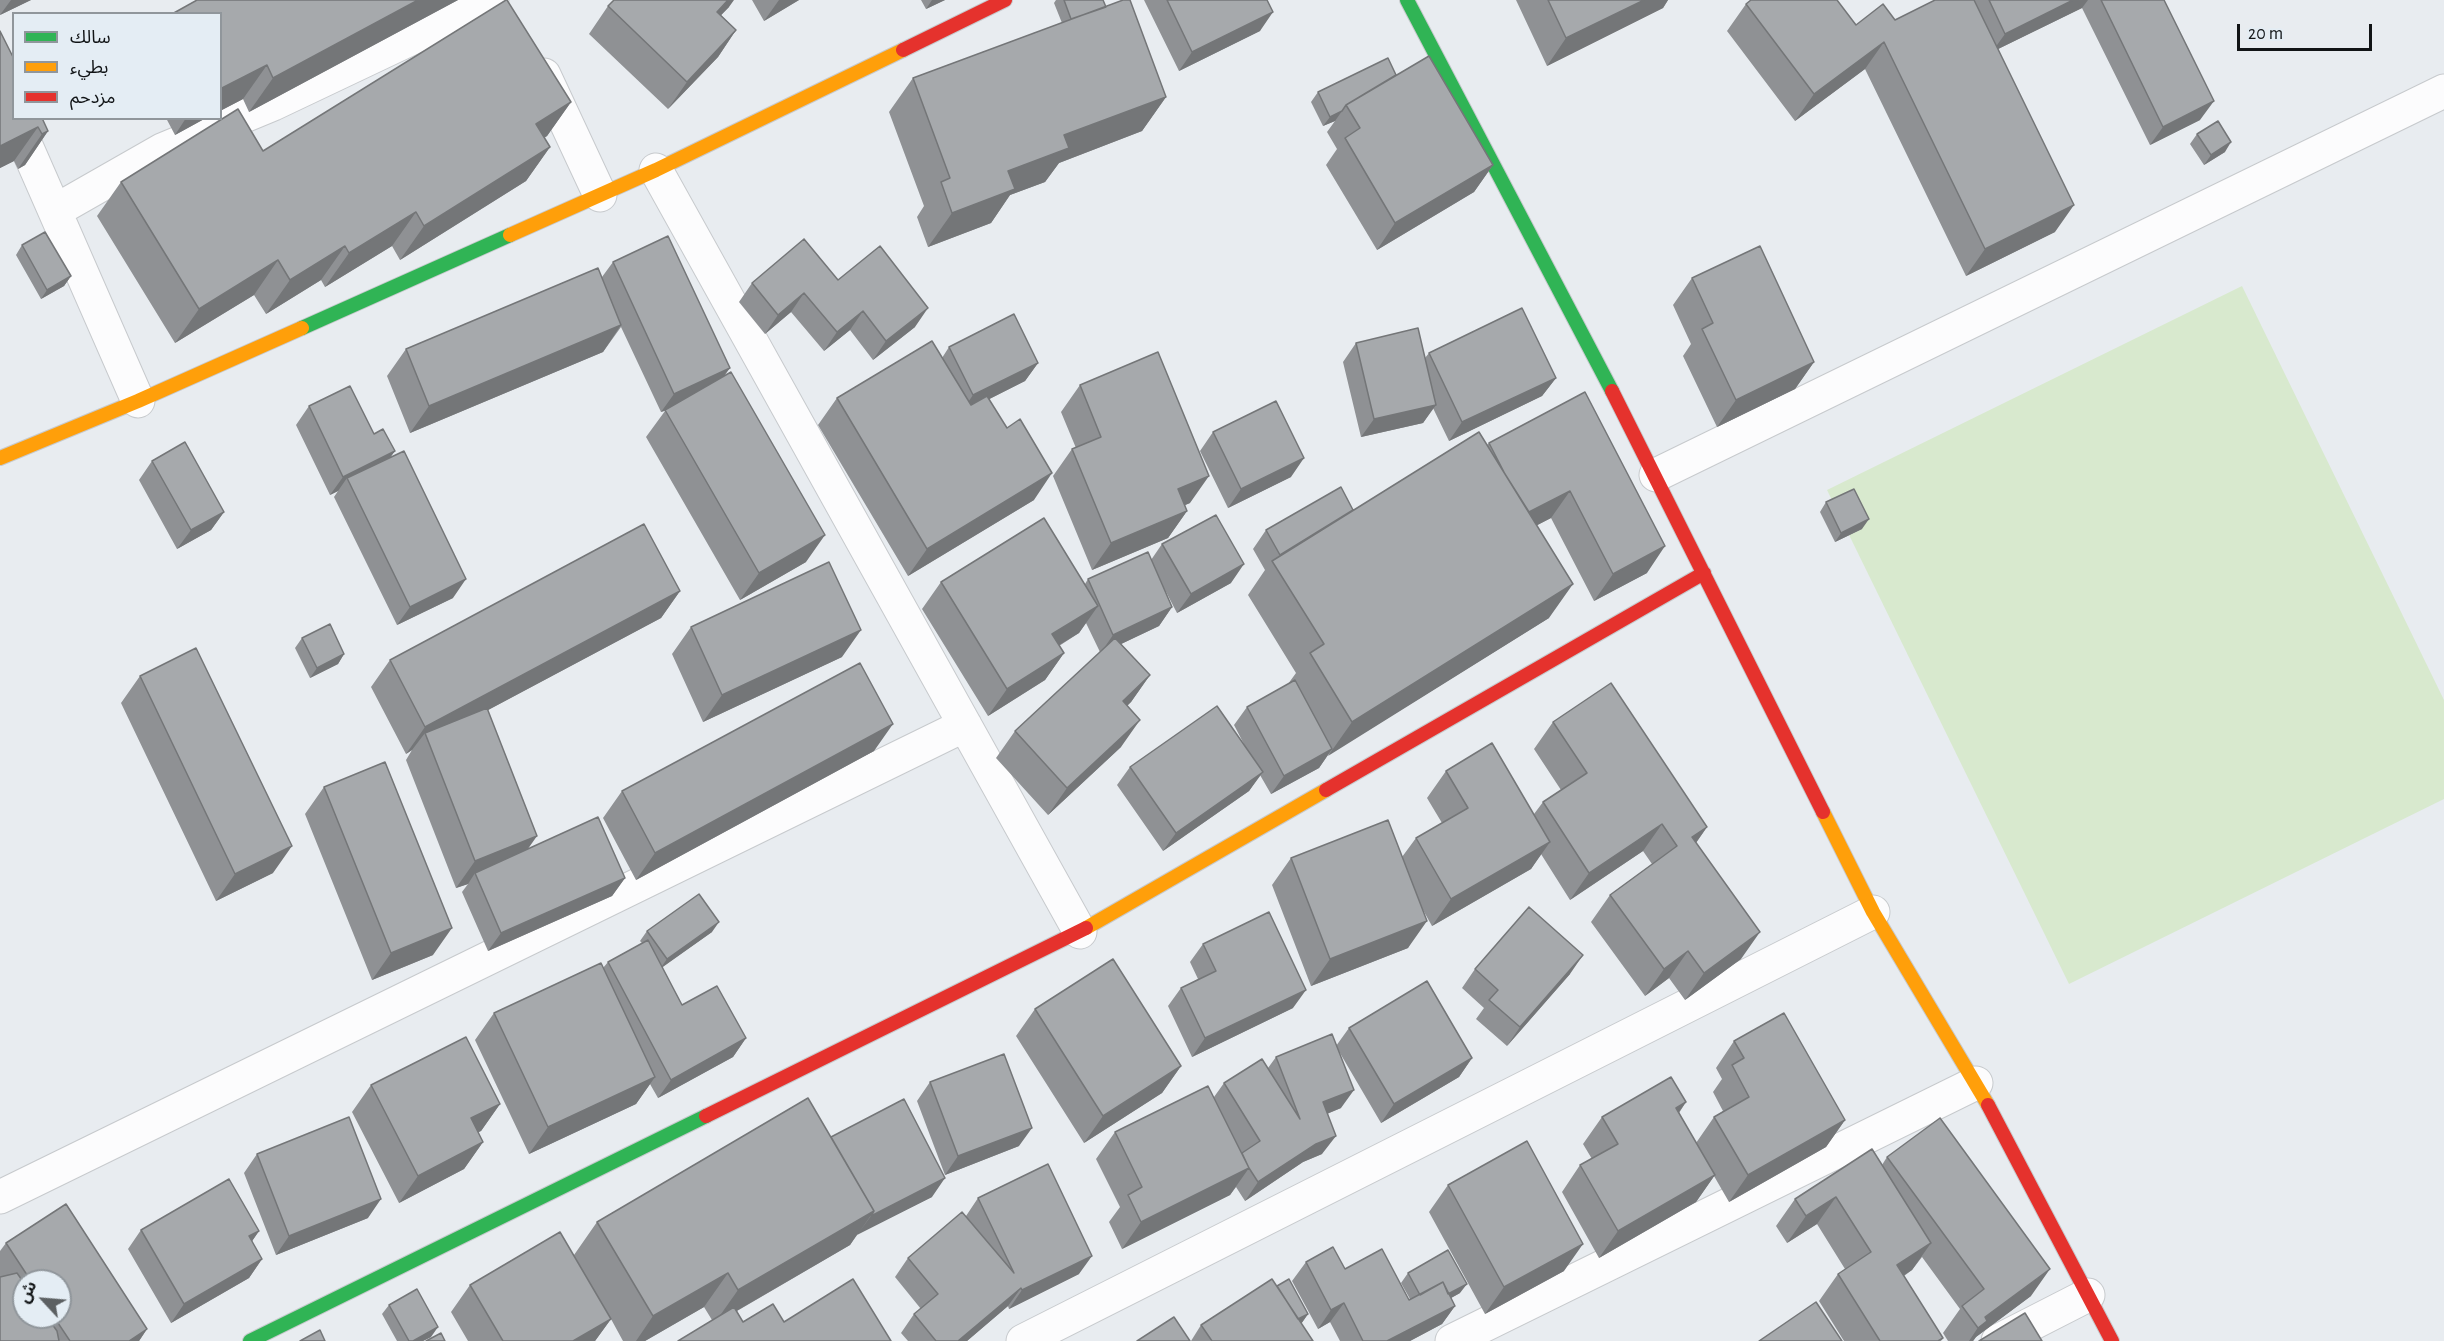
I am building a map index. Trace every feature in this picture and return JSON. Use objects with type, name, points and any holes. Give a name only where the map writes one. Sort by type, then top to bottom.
[{"type":"street","points":[[55,211],[162,150],[273,105],[492,0]]},
{"type":"street","points":[[0,458],[138,401],[656,170],[1005,0]]},
{"type":"street","points":[[1407,0],[1656,475],[1873,912],[1976,1083],[2112,1341]]},
{"type":"street","points":[[519,22],[600,195]]},
{"type":"street","points":[[0,88],[12,114]]},
{"type":"street","points":[[1656,475],[2444,91]]},
{"type":"street","points":[[15,120],[138,401]]},
{"type":"street","points":[[656,170],[1080,932]]},
{"type":"street","points":[[250,1341],[1080,932],[1704,573]]},
{"type":"street","points":[[0,1197],[965,725]]},
{"type":"street","points":[[1023,1341],[1873,912]]},
{"type":"street","points":[[1452,1341],[1976,1083]]},
{"type":"street","points":[[1998,1341],[2088,1295]]},
{"type":"green space","points":[[2242,286],[2444,700],[2444,799],[2069,984],[1827,490]]},
{"type":"building","points":[[197,0],[418,0],[273,78],[267,65],[222,88],[222,12],[176,12]]},
{"type":"building","points":[[506,0],[571,102],[536,124],[550,147],[424,226],[416,212],[349,253],[345,246],[290,280],[278,260],[199,309],[121,182],[238,109],[263,151]]},
{"type":"building","points":[[614,0],[728,0],[717,12],[736,30],[687,82],[608,6]]},
{"type":"building","points":[[1064,0],[1103,0],[1106,7],[1071,19]]},
{"type":"building","points":[[1123,0],[1130,0],[1166,97],[1064,135],[1069,148],[1008,171],[1015,189],[952,213],[941,182],[950,178],[913,78]]},
{"type":"building","points":[[1167,0],[1267,0],[1273,12],[1192,52]]},
{"type":"building","points":[[1548,0],[1644,0],[1566,38]]},
{"type":"building","points":[[1751,0],[1837,0],[1856,25],[1883,4],[1895,20],[1935,0],[1974,0],[2074,205],[1985,249],[1884,42],[1814,94],[1746,4]]},
{"type":"building","points":[[1989,0],[2073,0],[2005,34]]},
{"type":"building","points":[[2101,0],[2164,0],[2214,101],[2163,127]]},
{"type":"building","points":[[0,31],[12,55],[12,120],[43,120],[48,131],[42,134],[38,127],[0,146]]},
{"type":"building","points":[[1429,56],[1493,165],[1395,223],[1345,138],[1360,128],[1346,105]]},
{"type":"building","points":[[1388,58],[1396,75],[1330,117],[1318,92]]},
{"type":"building","points":[[2218,121],[2231,142],[2211,155],[2197,134]]},
{"type":"building","points":[[45,232],[71,276],[47,290],[22,245]]},
{"type":"building","points":[[668,236],[730,368],[674,394],[613,262]]},
{"type":"building","points":[[804,239],[838,280],[880,246],[928,308],[886,341],[863,311],[837,332],[804,293],[778,315],[752,283]]},
{"type":"building","points":[[1760,246],[1814,362],[1736,400],[1702,329],[1713,323],[1692,278]]},
{"type":"building","points":[[598,268],[621,325],[429,406],[406,349]]},
{"type":"building","points":[[1522,308],[1556,378],[1462,422],[1429,353]]},
{"type":"building","points":[[1014,314],[1038,363],[973,395],[949,347]]},
{"type":"building","points":[[1418,328],[1436,405],[1374,419],[1356,343]]},
{"type":"building","points":[[932,341],[971,405],[987,396],[1007,428],[1020,419],[1052,473],[927,549],[837,398]]},
{"type":"building","points":[[1158,352],[1209,476],[1178,489],[1187,511],[1111,543],[1072,449],[1101,437],[1080,385]]},
{"type":"building","points":[[731,372],[825,535],[759,573],[665,410]]},
{"type":"building","points":[[350,386],[374,434],[383,429],[395,451],[343,477],[309,406]]},
{"type":"building","points":[[1585,392],[1665,546],[1613,574],[1570,491],[1529,512],[1489,443]]},
{"type":"building","points":[[1276,401],[1304,458],[1241,489],[1213,432]]},
{"type":"building","points":[[1479,432],[1573,584],[1352,722],[1310,653],[1324,644],[1272,561]]},
{"type":"building","points":[[185,442],[224,512],[191,530],[152,461]]},
{"type":"building","points":[[404,451],[466,579],[410,607],[347,478]]},
{"type":"building","points":[[1341,487],[1353,510],[1280,555],[1266,530]]},
{"type":"building","points":[[1854,489],[1869,519],[1841,533],[1826,502]]},
{"type":"building","points":[[1216,515],[1244,564],[1191,594],[1162,544]]},
{"type":"building","points":[[1044,518],[1098,606],[1052,634],[1064,653],[1007,689],[941,582]]},
{"type":"building","points":[[644,524],[680,591],[425,727],[390,660]]},
{"type":"building","points":[[1148,552],[1172,607],[1113,635],[1088,579]]},
{"type":"building","points":[[829,562],[861,630],[722,695],[691,627]]},
{"type":"building","points":[[330,624],[344,654],[317,668],[302,638]]},
{"type":"building","points":[[1115,638],[1150,675],[1123,701],[1140,720],[1067,788],[1015,731]]},
{"type":"building","points":[[196,648],[292,846],[235,874],[140,676]]},
{"type":"building","points":[[860,663],[893,724],[655,853],[622,791]]},
{"type":"building","points":[[1295,680],[1332,749],[1284,776],[1247,707]]},
{"type":"building","points":[[1611,683],[1707,827],[1692,837],[1760,932],[1704,973],[1688,951],[1664,969],[1610,895],[1677,846],[1662,824],[1589,873],[1543,802],[1587,773],[1553,722]]},
{"type":"building","points":[[1217,706],[1263,772],[1176,833],[1130,767]]},
{"type":"building","points":[[487,708],[537,836],[475,861],[425,733]]},
{"type":"building","points":[[1492,743],[1550,842],[1451,899],[1416,838],[1468,808],[1446,771]]},
{"type":"building","points":[[385,762],[452,928],[391,953],[324,787]]},
{"type":"building","points":[[598,817],[625,878],[501,933],[475,873]]},
{"type":"building","points":[[1388,820],[1427,921],[1330,959],[1291,858]]},
{"type":"building","points":[[699,894],[719,922],[667,959],[647,931]]},
{"type":"building","points":[[1529,907],[1583,955],[1520,1027],[1489,1000],[1498,990],[1475,969]]},
{"type":"building","points":[[1269,912],[1306,990],[1205,1038],[1181,988],[1216,971],[1203,944]]},
{"type":"building","points":[[648,940],[682,1005],[717,986],[746,1038],[671,1080],[608,962]]},
{"type":"building","points":[[1113,959],[1181,1066],[1103,1116],[1035,1009]]},
{"type":"building","points":[[601,963],[655,1077],[548,1127],[494,1013]]},
{"type":"building","points":[[1427,981],[1472,1058],[1394,1104],[1349,1028]]},
{"type":"building","points":[[1784,1013],[1845,1120],[1748,1175],[1714,1117],[1749,1097],[1732,1065],[1744,1058],[1734,1041]]},
{"type":"building","points":[[1332,1034],[1354,1090],[1323,1102],[1336,1136],[1316,1144],[1258,1182],[1242,1153],[1260,1141],[1224,1083],[1262,1059],[1300,1119],[1276,1057]]},
{"type":"building","points":[[466,1037],[500,1104],[471,1118],[483,1142],[418,1176],[371,1085]]},
{"type":"building","points":[[1004,1054],[1032,1128],[958,1156],[930,1082]]},
{"type":"building","points":[[1671,1077],[1686,1102],[1676,1108],[1715,1175],[1618,1231],[1580,1165],[1618,1144],[1602,1117]]},
{"type":"building","points":[[1208,1086],[1249,1168],[1141,1222],[1128,1195],[1142,1187],[1115,1132]]},
{"type":"building","points":[[808,1098],[874,1211],[738,1290],[728,1273],[653,1316],[597,1222]]},
{"type":"building","points":[[904,1099],[945,1178],[871,1216],[874,1211],[831,1137]]},
{"type":"building","points":[[349,1117],[381,1199],[289,1236],[257,1154]]},
{"type":"building","points":[[1940,1118],[2050,1269],[1985,1317],[1987,1321],[1978,1328],[1962,1306],[1984,1289],[1887,1157]]},
{"type":"building","points":[[1527,1141],[1583,1244],[1504,1287],[1448,1185]]},
{"type":"building","points":[[1872,1149],[1931,1243],[1897,1265],[1943,1338],[1938,1341],[1880,1341],[1838,1274],[1871,1252],[1836,1197],[1806,1216],[1795,1199]]},
{"type":"building","points":[[1048,1164],[1092,1256],[1022,1290],[1021,1288],[958,1341],[936,1341],[914,1314],[938,1294],[908,1258],[962,1212],[1014,1273],[978,1198]]},
{"type":"building","points":[[229,1179],[259,1231],[249,1236],[262,1259],[184,1304],[141,1230]]},
{"type":"building","points":[[66,1204],[147,1329],[129,1341],[70,1341],[62,1329],[72,1329],[72,1269],[23,1269],[6,1243]]},
{"type":"building","points":[[560,1232],[611,1319],[573,1341],[503,1341],[470,1285]]},
{"type":"building","points":[[1333,1247],[1345,1269],[1382,1249],[1409,1300],[1443,1282],[1455,1306],[1387,1341],[1363,1341],[1344,1303],[1331,1310],[1306,1262]]},
{"type":"building","points":[[1448,1250],[1467,1284],[1448,1294],[1443,1282],[1420,1295],[1408,1273]]},
{"type":"building","points":[[12,1274],[12,1329],[56,1329],[59,1341],[0,1341],[0,1277]]},
{"type":"building","points":[[853,1279],[891,1341],[678,1341],[734,1307],[743,1322],[773,1304],[784,1322]]},
{"type":"building","points":[[1272,1279],[1313,1341],[1212,1341],[1201,1325]]},
{"type":"building","points":[[1289,1279],[1308,1314],[1298,1319],[1277,1286]]},
{"type":"building","points":[[417,1289],[438,1327],[409,1341],[389,1305]]},
{"type":"building","points":[[1816,1302],[1842,1341],[1759,1341]]},
{"type":"building","points":[[2025,1313],[2042,1341],[1979,1341]]},
{"type":"building","points":[[1174,1317],[1190,1341],[1137,1341]]},
{"type":"building","points":[[320,1330],[325,1341],[300,1341]]},
{"type":"building","points":[[441,1333],[445,1341],[426,1341]]},
{"type":"traffic: fast","points":[[1407,0],[1612,391]]},
{"type":"traffic: fast","points":[[302,328],[510,235]]},
{"type":"traffic: fast","points":[[250,1341],[706,1116]]},
{"type":"traffic: slow","points":[[510,235],[656,170],[903,50]]},
{"type":"traffic: slow","points":[[0,458],[138,401],[302,328]]},
{"type":"traffic: slow","points":[[1086,928],[1326,790]]},
{"type":"traffic: slow","points":[[1823,812],[1873,912],[1988,1105]]},
{"type":"traffic: jam","points":[[903,50],[1005,0]]},
{"type":"traffic: jam","points":[[1612,391],[1823,812]]},
{"type":"traffic: jam","points":[[1326,790],[1704,573]]},
{"type":"traffic: jam","points":[[706,1116],[1086,928]]},
{"type":"traffic: jam","points":[[1988,1105],[2112,1341]]}]
